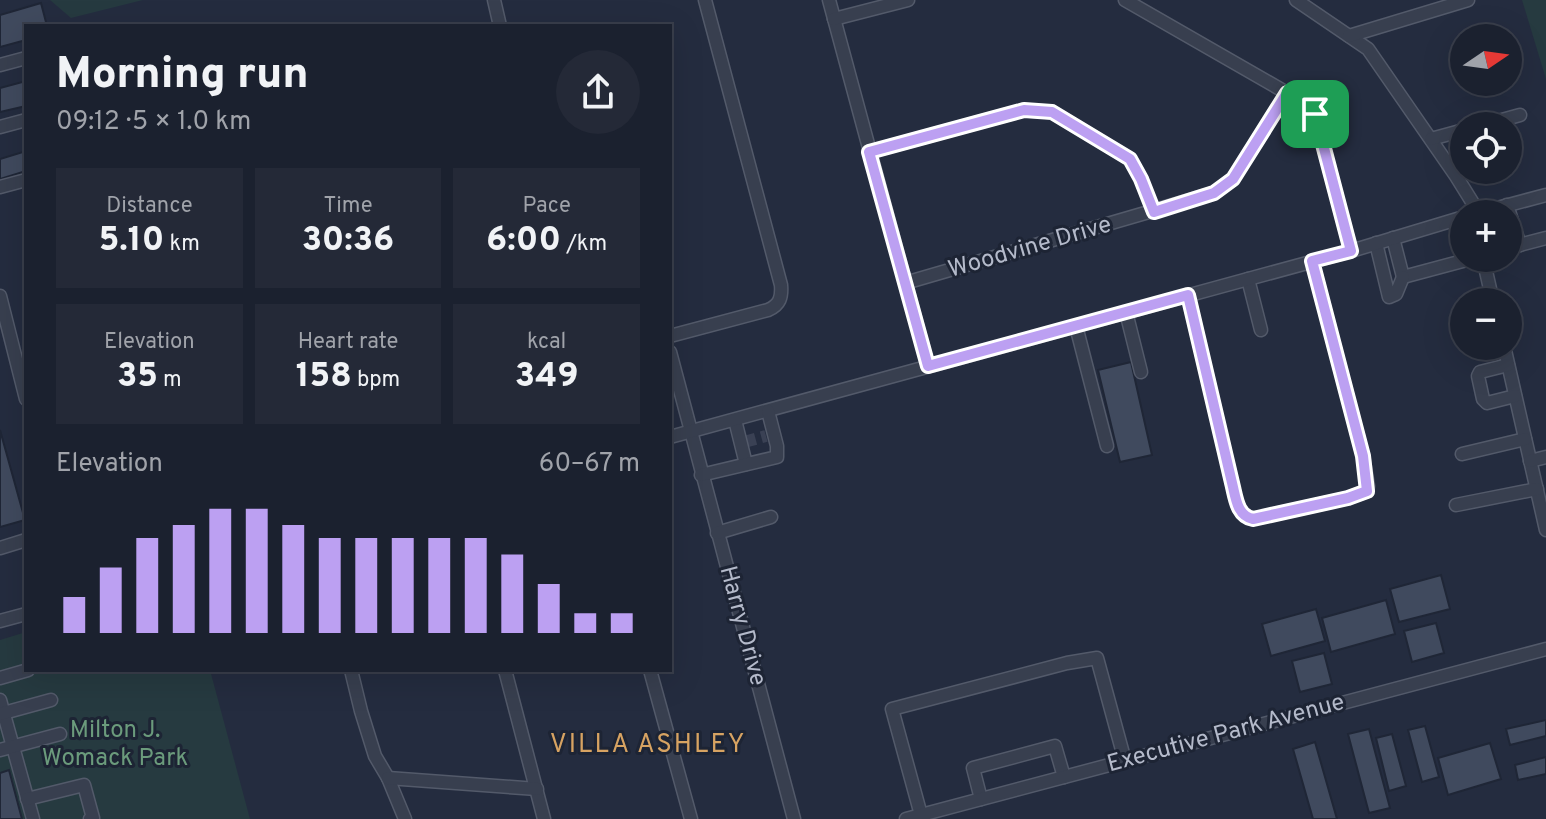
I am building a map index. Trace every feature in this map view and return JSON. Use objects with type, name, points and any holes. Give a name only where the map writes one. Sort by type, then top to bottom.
[{"type":"street","points":[[494,0],[500,24]]},
{"type":"street","points":[[672,335],[768,310],[780,301],[782,292],[705,0]]},
{"type":"street","points":[[829,0],[928,366]]},
{"type":"street","points":[[834,19],[908,0]]},
{"type":"street","points":[[1125,0],[1287,93],[1315,114],[1351,251]]},
{"type":"street","points":[[1296,0],[1368,49],[1469,200]]},
{"type":"street","points":[[1349,36],[1468,0]]},
{"type":"street","points":[[0,65],[24,59]]},
{"type":"street","name":"Woodvine Drive","points":[[905,283],[1214,193],[1233,179],[1287,93]]},
{"type":"street","points":[[869,152],[1024,110],[1052,112],[1130,159],[1154,212]]},
{"type":"street","points":[[0,127],[24,121]]},
{"type":"street","points":[[1431,139],[1450,134]]},
{"type":"street","points":[[0,187],[24,181]]},
{"type":"street","points":[[1522,202],[1545,198]]},
{"type":"street","points":[[672,436],[1450,221]]},
{"type":"street","points":[[1376,243],[1389,297],[1396,294],[1403,277],[1393,238]]},
{"type":"street","points":[[1522,245],[1546,238]]},
{"type":"street","points":[[1188,295],[1233,487],[1242,513],[1253,519],[1348,498],[1367,491],[1366,477],[1312,261]]},
{"type":"street","points":[[1403,277],[1450,264]]},
{"type":"street","points":[[1248,279],[1261,330]]},
{"type":"street","points":[[0,296],[24,391]]},
{"type":"street","points":[[1126,312],[1141,372]]},
{"type":"street","points":[[1076,326],[1107,446]]},
{"type":"street","name":"Harry Drive","points":[[672,360],[794,819]]},
{"type":"street","points":[[1507,360],[1543,505],[1546,530]]},
{"type":"street","points":[[1508,365],[1480,372],[1478,376],[1483,399],[1487,403],[1515,396]]},
{"type":"street","points":[[701,475],[777,457],[771,439],[768,411]]},
{"type":"street","points":[[735,420],[746,464]]},
{"type":"street","points":[[1462,454],[1525,439]]},
{"type":"street","points":[[1530,461],[1546,457]]},
{"type":"street","points":[[1456,505],[1537,489]]},
{"type":"street","points":[[717,533],[771,517]]},
{"type":"street","points":[[0,548],[24,541]]},
{"type":"street","points":[[0,621],[24,615]]},
{"type":"street","name":"Executive Park Avenue","points":[[906,819],[1546,649]]},
{"type":"street","points":[[921,815],[892,709],[921,701],[1097,658],[1125,761]]},
{"type":"street","points":[[0,678],[24,671]]},
{"type":"street","points":[[351,672],[375,756],[405,819]]},
{"type":"street","points":[[506,672],[544,819]]},
{"type":"street","points":[[651,672],[691,819]]},
{"type":"street","points":[[33,819],[6,748],[1,709],[51,700]]},
{"type":"street","points":[[6,748],[60,734]]},
{"type":"street","points":[[981,799],[973,768],[1055,746],[1064,777]]},
{"type":"street","points":[[388,778],[537,789]]},
{"type":"street","points":[[27,799],[84,785],[93,818],[90,819]]},
{"type":"green space","points":[[50,0],[143,0],[71,18]]},
{"type":"green space","points":[[1522,0],[1546,0],[1546,79]]},
{"type":"green space","name":"Milton J. Womack Park","points":[[24,633],[24,672],[211,672],[250,819],[0,819],[0,640]]},
{"type":"building","points":[[41,3],[46,24],[24,24],[24,41],[0,47],[0,15]]},
{"type":"building","points":[[24,82],[24,106],[0,112],[0,88]]},
{"type":"building","points":[[24,152],[24,172],[0,179],[0,159]]},
{"type":"building","points":[[1131,362],[1152,455],[1120,462],[1098,370]]},
{"type":"building","points":[[0,430],[24,520],[0,527]]},
{"type":"building","points":[[1441,575],[1450,609],[1399,622],[1390,589]]},
{"type":"building","points":[[1386,600],[1395,634],[1331,652],[1322,618]]},
{"type":"building","points":[[1316,609],[1325,641],[1271,656],[1262,624]]},
{"type":"building","points":[[1436,623],[1444,653],[1412,662],[1404,631]]},
{"type":"building","points":[[1324,653],[1332,684],[1300,692],[1292,661]]},
{"type":"building","points":[[1546,720],[1546,736],[1510,745],[1506,729]]},
{"type":"building","points":[[1425,726],[1439,777],[1422,782],[1408,730]]},
{"type":"building","points":[[1369,729],[1390,808],[1369,813],[1348,734]]},
{"type":"building","points":[[1392,734],[1406,786],[1389,791],[1376,738]]},
{"type":"building","points":[[1315,742],[1337,819],[1313,819],[1293,749]]},
{"type":"building","points":[[1490,743],[1501,779],[1448,795],[1438,758]]},
{"type":"building","points":[[1546,757],[1546,774],[1518,780],[1515,765]]},
{"type":"building","points":[[9,770],[22,819],[0,819],[0,773]]},
{"type":"tunnel","points":[[744,442],[766,436]]},
{"type":"district","name":"VILLA ASHLEY","points":[[648,745]]},
{"type":"route","points":[[1287,93],[1315,114],[1351,251],[1312,261],[1363,456],[1367,491],[1253,519],[1242,513],[1236,501],[1188,295],[928,366],[869,152],[1024,110],[1052,112],[1130,159],[1154,212],[1214,193],[1233,179],[1287,93]]}]
